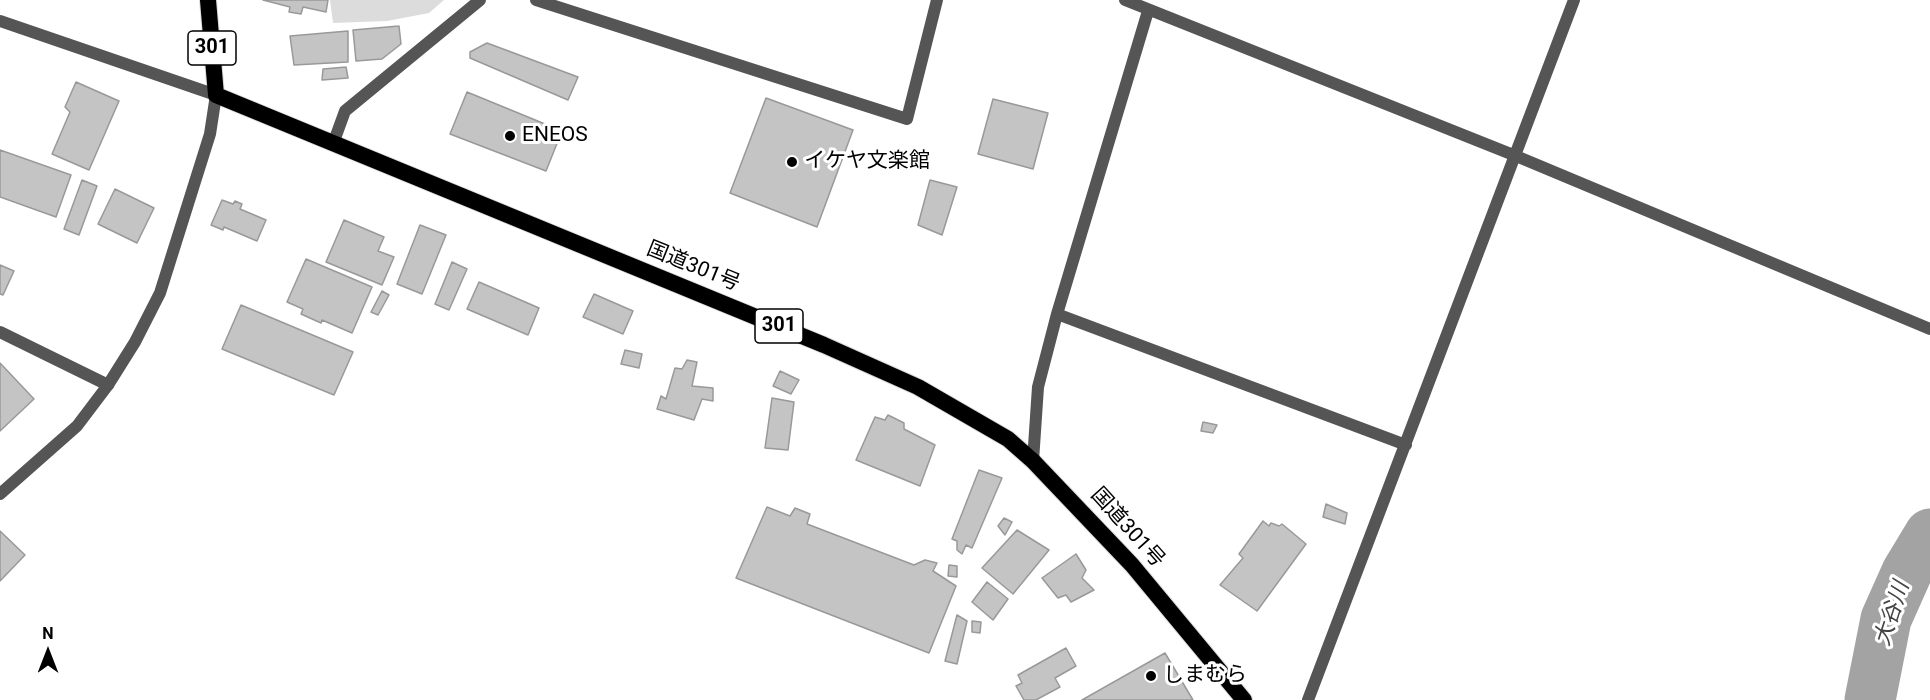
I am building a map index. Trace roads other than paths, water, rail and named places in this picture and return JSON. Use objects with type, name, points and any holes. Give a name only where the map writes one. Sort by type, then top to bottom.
[{"type":"highway","name":"301","points":[[208,0],[216,95]]},
{"type":"highway","name":"国道301号","points":[[216,95],[813,340],[918,387],[976,418],[1008,439],[1033,460],[1132,565],[1244,700]]},
{"type":"street","points":[[333,144],[345,111],[480,0]]},
{"type":"street","points":[[537,0],[907,119],[937,0]]},
{"type":"street","points":[[1125,0],[1516,156],[1930,329]]},
{"type":"street","points":[[1308,700],[1574,0]]},
{"type":"street","points":[[1033,460],[1038,387],[1057,314],[1148,11]]},
{"type":"street","points":[[0,21],[216,95],[210,134],[160,293],[135,342],[108,385],[77,426],[0,494]]},
{"type":"street","points":[[1057,314],[1406,446]]},
{"type":"street","points":[[0,332],[108,385]]},
{"type":"waterway","name":"大谷川","points":[[1870,700],[1886,619],[1907,572],[1930,534]]},
{"type":"place","name":"ENEOS","points":[[510,136]]},
{"type":"place","name":"イケヤ文楽館","points":[[792,162]]},
{"type":"place","name":"しまむら","points":[[1151,676]]}]
